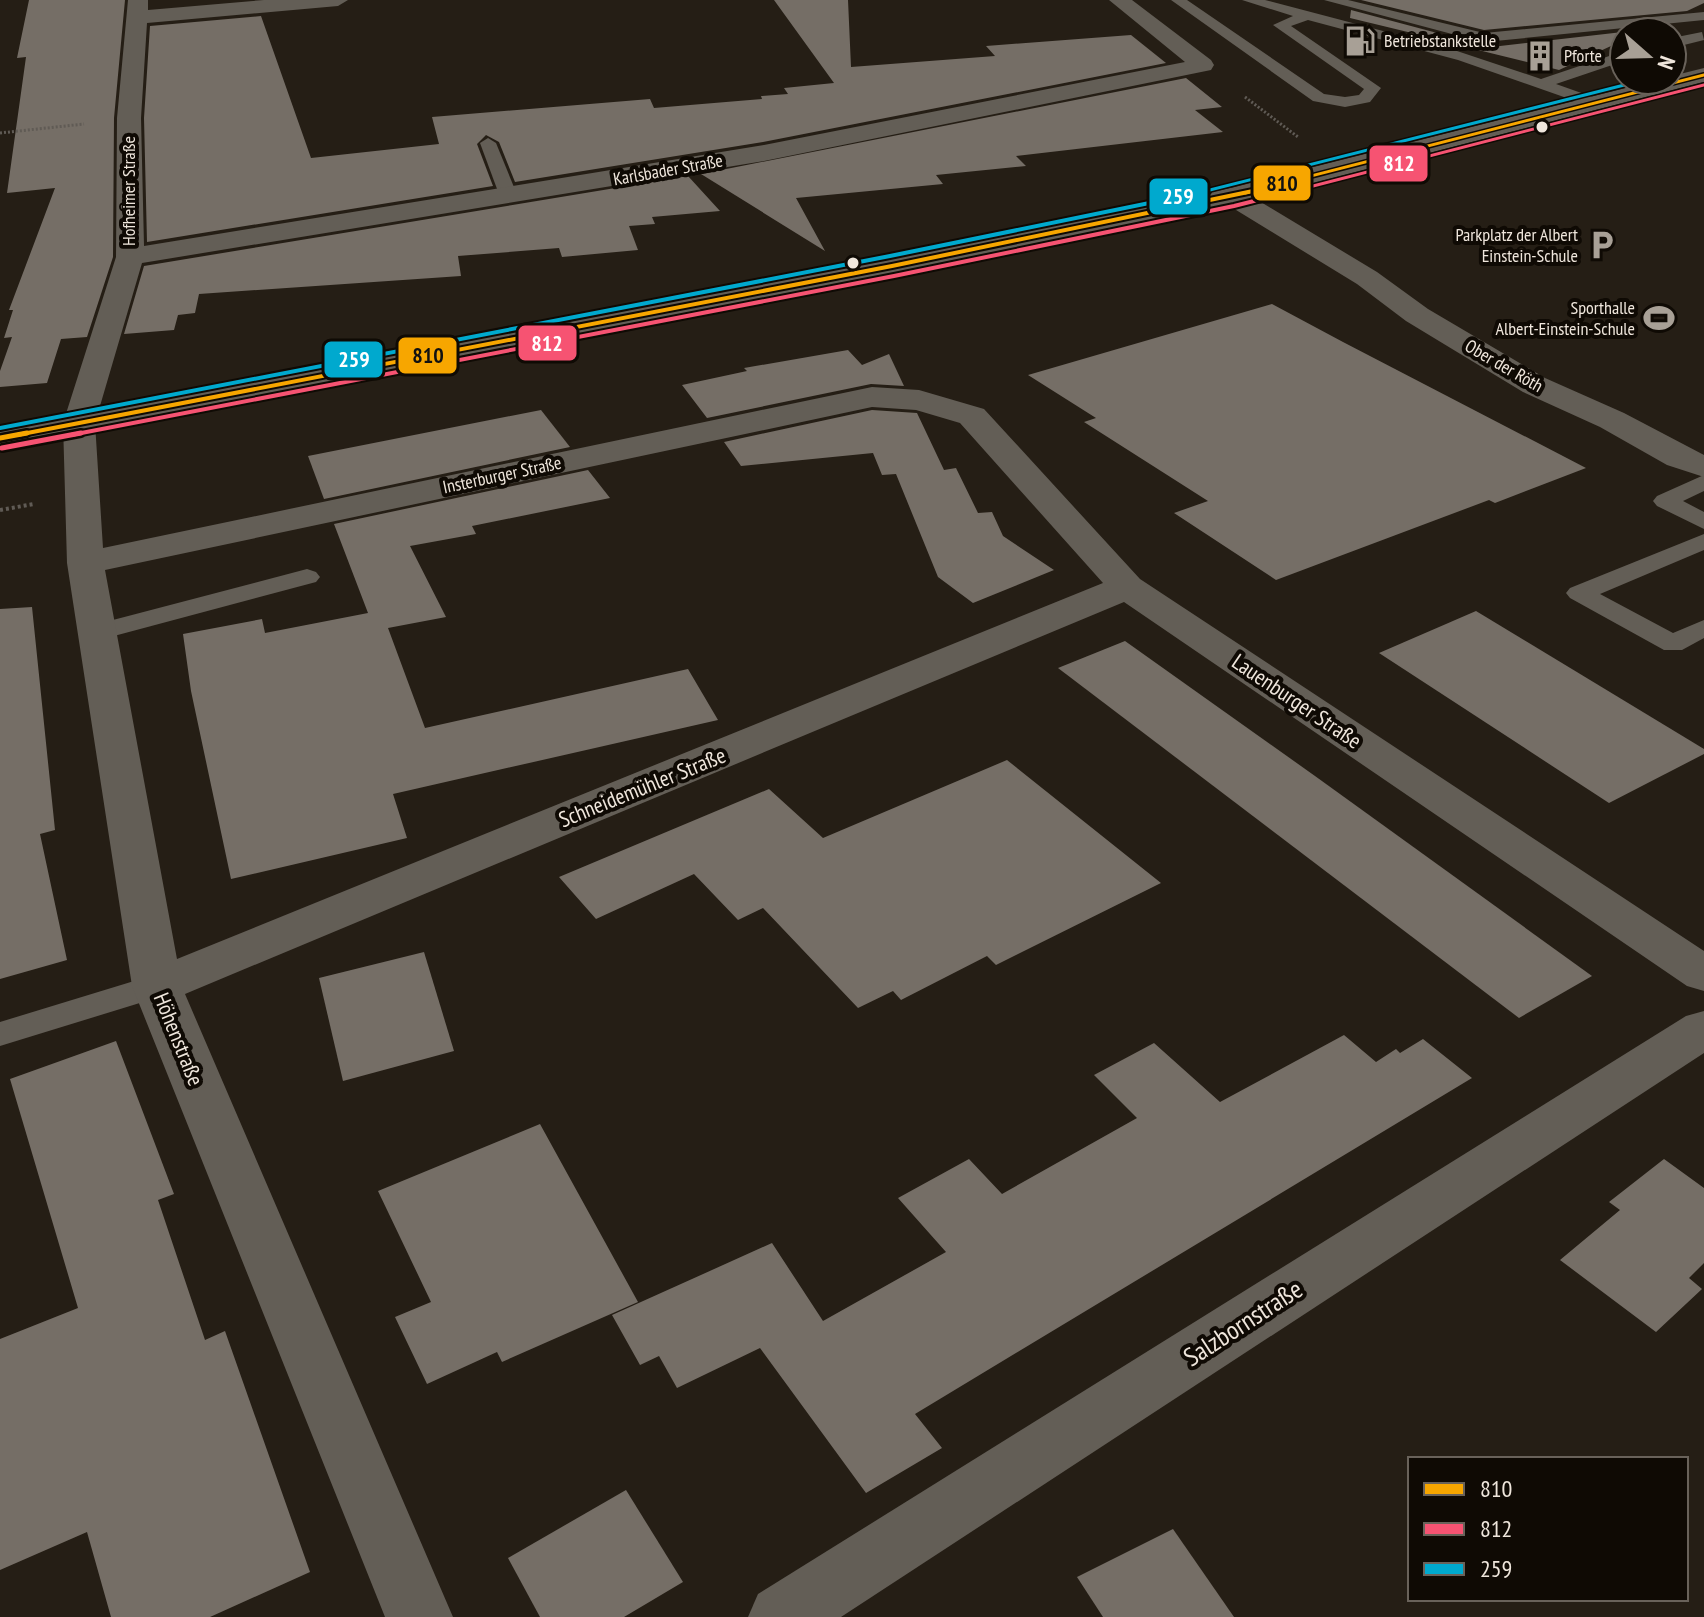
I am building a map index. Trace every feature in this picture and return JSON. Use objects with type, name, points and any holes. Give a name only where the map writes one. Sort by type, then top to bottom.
[{"type":"street","points":[[138,8],[338,0]]},
{"type":"street","points":[[1119,0],[1203,65]]},
{"type":"street","name":"Hofheimer Straße","points":[[79,423],[130,257],[129,118],[138,8]]},
{"type":"street","name":"Karlsbader Straße","points":[[130,257],[764,153],[1203,65]]},
{"type":"street","points":[[0,438],[892,266],[1232,196],[1631,96]]},
{"type":"street","name":"Ober der Röth","points":[[1232,196],[1367,278],[1417,315],[1534,385],[1612,420],[1679,458],[1704,467]]},
{"type":"street","name":"Insterburger Straße","points":[[85,563],[872,397],[919,400]]},
{"type":"street","name":"Lauenburger Straße","points":[[919,400],[972,416],[1127,587],[1704,974]]},
{"type":"street","name":"Höhenstraße","points":[[79,423],[85,563],[157,986],[419,1617]]},
{"type":"street","name":"Schneidemühler Straße","points":[[157,986],[1127,587]]},
{"type":"street","name":"Salzbornstraße","points":[[782,1617],[1704,1029]]},
{"type":"lane","points":[[1178,0],[1319,98],[1345,102],[1364,99],[1373,88],[1280,25],[1307,16]]},
{"type":"lane","points":[[1249,0],[1463,57],[1608,87]]},
{"type":"lane","points":[[1331,0],[1483,38]]},
{"type":"lane","points":[[1441,51],[1483,38],[1704,16]]},
{"type":"lane","points":[[1688,39],[1702,36]]},
{"type":"lane","points":[[1541,84],[1608,62]]},
{"type":"lane","points":[[1490,63],[1598,104]]},
{"type":"lane","points":[[488,143],[509,197]]},
{"type":"lane","points":[[1704,482],[1665,501],[1704,522]]},
{"type":"lane","points":[[1704,541],[1579,593],[1673,644],[1704,628]]},
{"type":"lane","points":[[99,632],[307,577]]},
{"type":"lane","points":[[0,1034],[157,986]]},
{"type":"path","points":[[1203,65],[1341,170]]},
{"type":"path","points":[[0,133],[129,118]]},
{"type":"building","points":[[29,0],[125,0],[114,118],[113,257],[87,337],[61,339],[47,383],[0,387],[0,371],[12,337],[4,338],[13,310],[9,310],[55,188],[7,193],[26,57],[17,58]]},
{"type":"building","points":[[774,0],[848,0],[851,67],[995,56],[986,46],[1131,35],[1166,63],[763,142],[515,182],[499,142],[486,135],[477,144],[493,186],[147,242],[144,118],[150,26],[261,16],[311,158],[439,144],[432,117],[650,99],[654,108],[762,99],[761,96],[788,94],[784,88],[834,83]]},
{"type":"building","points":[[1361,0],[1704,0],[1704,3],[1687,11],[1484,30]]},
{"type":"building","points":[[1351,10],[1456,38],[1445,41],[1350,18]]},
{"type":"building","points":[[1608,34],[1608,47],[1559,70],[1474,49]]},
{"type":"building","points":[[1186,78],[1222,107],[1195,110],[1223,132],[1016,156],[1026,166],[936,175],[943,184],[796,198],[825,251],[701,174]]},
{"type":"building","points":[[688,176],[720,211],[652,217],[655,224],[629,226],[638,250],[562,257],[559,248],[458,256],[461,276],[199,294],[195,313],[178,315],[174,330],[124,334],[144,266]]},
{"type":"building","points":[[1272,304],[1586,468],[1495,503],[1489,500],[1276,580],[1174,513],[1208,501],[1084,422],[1096,418],[1028,375]]},
{"type":"building","points":[[848,350],[862,365],[889,354],[904,386],[871,384],[707,418],[682,385],[747,371],[744,368]]},
{"type":"building","points":[[541,410],[570,447],[324,499],[308,456]]},
{"type":"building","points":[[872,410],[917,413],[944,470],[956,468],[978,513],[992,512],[1003,536],[1054,570],[973,603],[938,577],[896,474],[882,475],[873,453],[741,466],[724,442]]},
{"type":"building","points":[[588,470],[610,498],[472,526],[476,534],[410,546],[446,617],[388,628],[425,728],[688,669],[718,720],[393,794],[407,838],[231,879],[191,691],[183,634],[262,619],[265,633],[368,613],[334,524]]},
{"type":"building","points":[[32,607],[55,830],[40,834],[67,960],[0,979],[0,609]]},
{"type":"building","points":[[1476,611],[1704,749],[1704,754],[1609,803],[1379,653]]},
{"type":"building","points":[[1125,641],[1592,976],[1519,1018],[1058,668]]},
{"type":"building","points":[[1007,760],[1161,883],[996,965],[987,956],[901,1000],[893,991],[858,1008],[763,908],[738,920],[694,874],[596,919],[559,877],[769,789],[823,838]]},
{"type":"building","points":[[424,952],[454,1051],[343,1081],[319,978]]},
{"type":"building","points":[[1344,1035],[1376,1062],[1396,1049],[1400,1053],[1423,1039],[1472,1078],[915,1414],[942,1448],[866,1493],[760,1348],[677,1388],[659,1356],[640,1365],[612,1315],[772,1243],[823,1321],[946,1252],[898,1198],[969,1159],[1002,1194],[1137,1118],[1094,1075],[1154,1043],[1220,1102]]},
{"type":"building","points":[[116,1041],[174,1194],[158,1200],[205,1340],[225,1331],[310,1572],[210,1617],[111,1617],[87,1532],[0,1570],[0,1339],[78,1308],[10,1079]]},
{"type":"building","points":[[540,1124],[638,1302],[502,1362],[497,1352],[427,1384],[395,1317],[431,1302],[378,1191]]},
{"type":"building","points":[[1664,1159],[1704,1188],[1704,1263],[1689,1278],[1702,1289],[1656,1332],[1560,1260],[1620,1210],[1609,1202]]},
{"type":"building","points":[[626,1490],[683,1582],[624,1617],[540,1617],[508,1558]]},
{"type":"building","points":[[1173,1529],[1234,1617],[1103,1617],[1077,1577]]},
{"type":"transit line","name":"810","points":[[0,438],[892,266],[1232,196],[1704,75]]},
{"type":"transit line","name":"812","points":[[2,448],[894,276],[1234,206],[1704,85]]},
{"type":"transit line","name":"259","points":[[0,428],[890,256],[1230,186],[1608,89]]},
{"type":"place","name":"Betriebstankstelle","points":[[1360,41]]},
{"type":"place","name":"Pforte","points":[[1540,56]]},
{"type":"place","name":"Parkplatz der Albert Einstein-Schule","points":[[1602,245]]},
{"type":"place","name":"Sporthalle Albert-Einstein-Schule","points":[[1659,318]]}]
